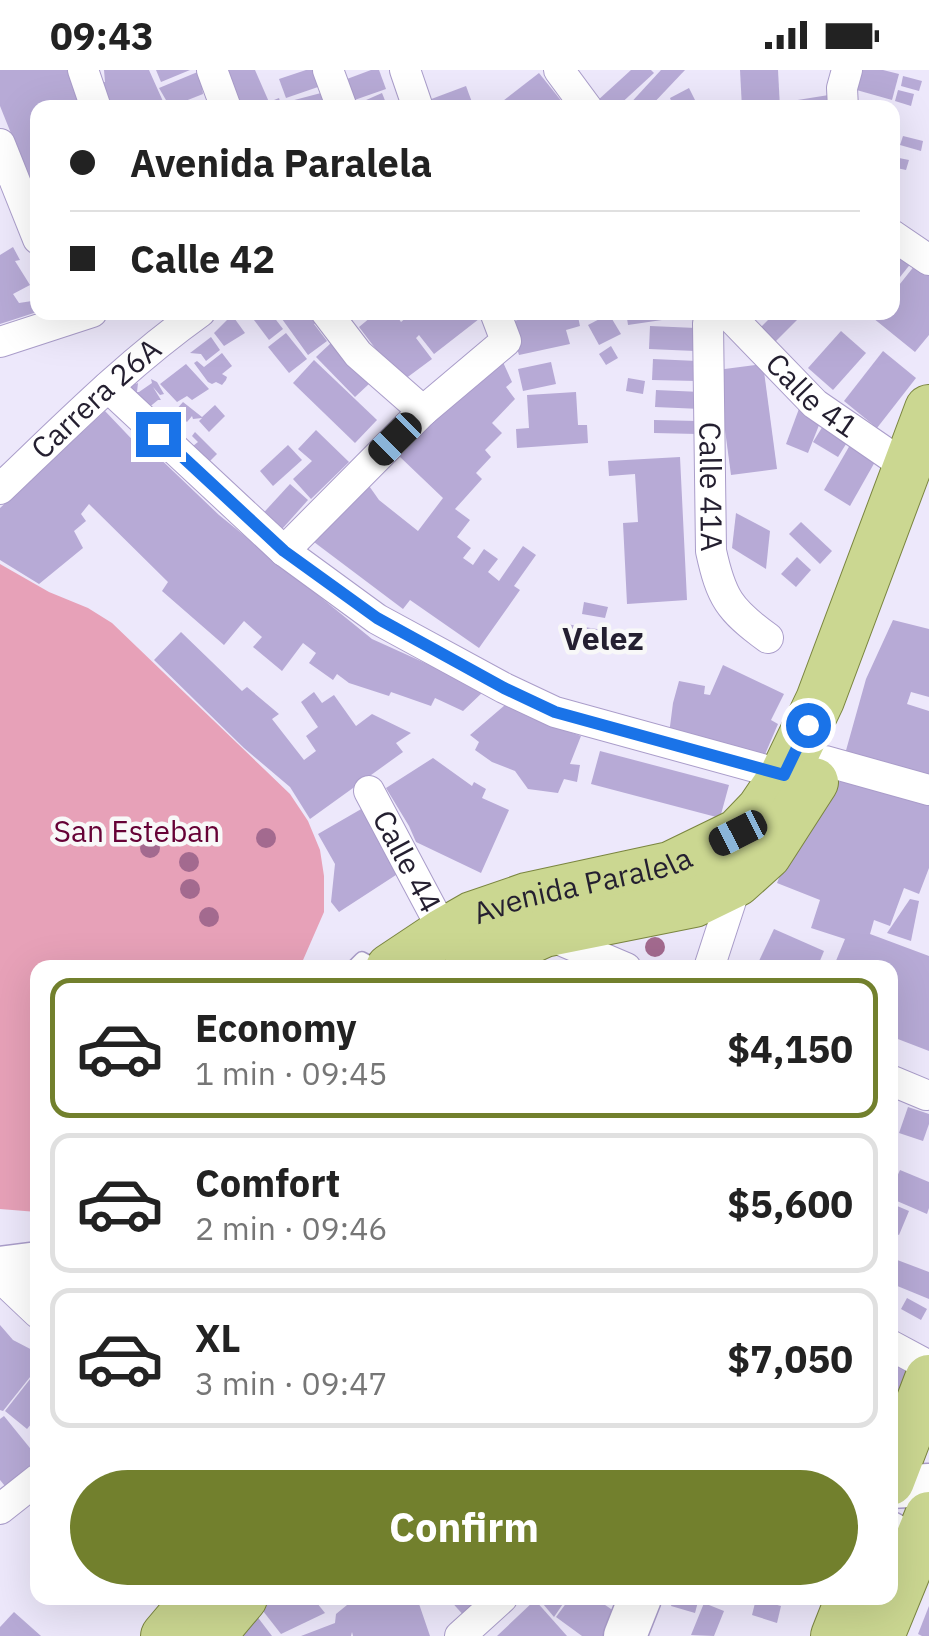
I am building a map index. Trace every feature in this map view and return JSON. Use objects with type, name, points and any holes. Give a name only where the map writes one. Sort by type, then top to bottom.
[{"type":"main road","name":"Avenida Paralela","points":[[806,776],[760,808],[738,833],[670,866],[527,897],[472,916],[463,958],[544,933],[694,903],[736,882],[767,855],[806,776],[820,700],[918,480],[929,409]]},
{"type":"main road","points":[[0,1268],[30,1263]]},
{"type":"main road","points":[[898,1462],[929,1379]]},
{"type":"main road","points":[[898,1484],[929,1485]]},
{"type":"main road","points":[[900,1548],[929,1516]]},
{"type":"main road","points":[[165,1636],[190,1605]]},
{"type":"main road","points":[[211,1636],[237,1605]]},
{"type":"main road","points":[[625,1636],[637,1605]]},
{"type":"main road","points":[[835,1636],[847,1605]]},
{"type":"main road","points":[[880,1636],[887,1605]]},
{"type":"street","points":[[82,70],[93,100]]},
{"type":"street","points":[[212,70],[223,100]]},
{"type":"street","points":[[328,70],[339,100]]},
{"type":"street","points":[[405,70],[415,100]]},
{"type":"street","points":[[558,70],[581,100]]},
{"type":"street","points":[[843,100],[848,70]]},
{"type":"street","points":[[0,144],[30,219]]},
{"type":"street","points":[[900,240],[929,260]]},
{"type":"street","points":[[0,342],[62,320]]},
{"type":"street","name":"Carrera 26A","points":[[0,489],[182,320]]},
{"type":"street","points":[[332,320],[358,354],[423,410]]},
{"type":"street","name":"Calle 41A","points":[[709,320],[711,551],[719,586],[736,613],[768,638]]},
{"type":"street","name":"Calle 41","points":[[734,320],[815,404],[918,480]]},
{"type":"street","points":[[284,551],[500,327]]},
{"type":"street","points":[[108,387],[284,551],[377,618],[504,688],[555,712],[806,776],[929,790]]},
{"type":"street","name":"Calle 44","points":[[369,790],[463,958]]},
{"type":"street","points":[[712,960],[736,882]]},
{"type":"street","points":[[544,933],[607,960]]},
{"type":"street","points":[[898,1083],[926,1095]]},
{"type":"street","points":[[0,1277],[30,1305]]},
{"type":"street","points":[[898,1349],[929,1366]]},
{"type":"street","points":[[0,1509],[30,1485]]},
{"type":"street","points":[[460,1636],[494,1605]]},
{"type":"green space","name":"San Esteban","points":[[0,564],[112,623],[290,794],[308,821],[320,850],[324,912],[303,960],[30,960],[30,1211],[0,1209]]},
{"type":"building","points":[[0,70],[76,70],[86,100],[30,100],[30,181],[0,106]]},
{"type":"building","points":[[104,70],[149,70],[162,100],[104,100],[98,83],[105,82]]},
{"type":"building","points":[[156,70],[190,70],[161,82]]},
{"type":"building","points":[[219,70],[255,70],[268,100],[225,100]]},
{"type":"building","points":[[313,70],[318,87],[286,98],[279,79]]},
{"type":"building","points":[[379,70],[386,89],[345,100],[339,82]]},
{"type":"building","points":[[631,70],[654,73],[625,100],[598,100]]},
{"type":"building","points":[[661,70],[685,70],[657,100],[633,100]]},
{"type":"building","points":[[740,70],[778,70],[780,100],[742,100]]},
{"type":"building","points":[[858,70],[899,74],[892,100],[853,89]]},
{"type":"building","points":[[200,71],[203,94],[188,100],[166,100],[159,88]]},
{"type":"building","points":[[539,73],[561,100],[504,100]]},
{"type":"building","points":[[903,76],[922,81],[919,91],[901,86]]},
{"type":"building","points":[[466,86],[471,100],[429,100]]},
{"type":"building","points":[[689,88],[695,100],[671,100]]},
{"type":"building","points":[[898,90],[914,94],[911,106],[895,100]]},
{"type":"building","points":[[321,93],[323,100],[294,100]]},
{"type":"building","points":[[382,93],[385,100],[366,100]]},
{"type":"building","points":[[835,94],[836,100],[798,100]]},
{"type":"building","points":[[903,136],[923,141],[921,151],[900,145]]},
{"type":"building","points":[[900,158],[909,160],[906,170],[900,169]]},
{"type":"building","points":[[900,244],[916,257],[900,277]]},
{"type":"building","points":[[13,247],[20,260],[15,261],[30,285],[13,294],[19,303],[30,301],[30,314],[0,324],[0,255]]},
{"type":"building","points":[[919,260],[929,268],[929,335],[915,352],[875,320],[900,320],[900,284]]},
{"type":"building","points":[[227,320],[236,320],[245,333],[224,346],[214,333]]},
{"type":"building","points":[[254,320],[276,320],[283,329],[269,340]]},
{"type":"building","points":[[283,320],[318,320],[314,324],[327,341],[308,355]]},
{"type":"building","points":[[367,320],[478,320],[434,354],[419,335],[416,338],[432,359],[401,382],[359,327]]},
{"type":"building","points":[[579,320],[580,326],[566,330],[570,344],[519,355],[509,323]]},
{"type":"building","points":[[613,320],[621,334],[599,345],[588,325]]},
{"type":"building","points":[[627,320],[662,320],[628,325]]},
{"type":"building","points":[[768,320],[797,320],[774,343],[760,328]]},
{"type":"building","points":[[650,326],[696,328],[695,351],[649,349]]},
{"type":"building","points":[[841,331],[866,353],[833,390],[808,368]]},
{"type":"building","points":[[286,333],[307,359],[289,373],[268,347]]},
{"type":"building","points":[[211,337],[220,350],[206,361],[201,354],[190,353]]},
{"type":"building","points":[[331,343],[370,383],[355,397],[316,357]]},
{"type":"building","points":[[611,346],[618,358],[606,365],[599,354]]},
{"type":"building","points":[[883,351],[916,378],[877,428],[844,401]]},
{"type":"building","points":[[222,353],[232,366],[222,374],[227,377],[222,385],[212,384],[194,363],[204,367]]},
{"type":"building","points":[[653,359],[697,361],[697,381],[652,380]]},
{"type":"building","points":[[314,360],[377,420],[355,443],[293,383]]},
{"type":"building","points":[[502,360],[512,382],[506,387],[515,399],[492,423],[502,433],[485,450],[491,457],[476,473],[482,479],[455,509],[470,520],[457,537],[471,548],[463,558],[473,565],[484,549],[498,559],[488,572],[499,581],[523,546],[536,555],[514,586],[520,590],[479,648],[410,600],[403,609],[310,539],[367,483],[379,500],[418,531],[443,498],[399,456],[462,393]]},
{"type":"building","points":[[551,362],[556,384],[523,391],[518,369]]},
{"type":"building","points":[[186,364],[209,389],[192,400],[187,396],[177,402],[160,384]]},
{"type":"building","points":[[763,364],[777,469],[731,475],[717,370]]},
{"type":"building","points":[[628,378],[645,381],[643,394],[626,391]]},
{"type":"building","points":[[151,379],[164,394],[153,387],[161,400],[147,409],[130,386],[138,383],[139,392],[152,383]]},
{"type":"building","points":[[656,390],[701,392],[701,409],[655,407]]},
{"type":"building","points":[[576,392],[578,425],[587,425],[588,443],[517,448],[516,429],[529,428],[527,395]]},
{"type":"building","points":[[183,402],[202,417],[215,405],[225,416],[209,432],[199,421],[202,418],[192,416],[187,422],[175,411]]},
{"type":"building","points":[[800,406],[823,415],[808,453],[786,444]]},
{"type":"building","points":[[105,411],[145,453],[150,449],[219,515],[372,639],[485,690],[463,711],[435,698],[431,706],[391,692],[389,696],[349,683],[337,674],[333,680],[309,663],[316,653],[303,643],[282,671],[253,647],[262,637],[244,621],[224,645],[162,591],[168,582],[89,504],[81,514],[86,521],[74,531],[83,548],[39,584],[0,560],[0,508]]},
{"type":"building","points":[[654,420],[698,421],[697,434],[654,433]]},
{"type":"building","points":[[826,421],[851,436],[838,457],[813,442]]},
{"type":"building","points":[[316,430],[349,462],[311,499],[293,479],[312,461],[298,449]]},
{"type":"building","points":[[195,432],[217,454],[209,462],[193,446],[198,442],[192,436]]},
{"type":"building","points":[[288,445],[302,460],[273,486],[260,471]]},
{"type":"building","points":[[850,445],[876,460],[850,506],[824,490]]},
{"type":"building","points":[[680,457],[687,600],[627,604],[623,523],[638,522],[635,474],[609,476],[608,461]]},
{"type":"building","points":[[290,484],[308,500],[274,538],[256,521]]},
{"type":"building","points":[[736,513],[770,531],[766,569],[732,548]]},
{"type":"building","points":[[801,522],[832,551],[820,564],[789,534]]},
{"type":"building","points":[[797,557],[811,570],[796,587],[781,574]]},
{"type":"building","points":[[584,602],[608,607],[605,618],[582,614]]},
{"type":"building","points":[[893,620],[929,629],[929,697],[911,692],[907,704],[929,711],[929,777],[845,754],[866,679]]},
{"type":"building","points":[[566,624],[609,631],[607,641],[565,634]]},
{"type":"building","points":[[181,632],[242,691],[247,687],[279,714],[272,719],[304,760],[316,751],[306,736],[318,727],[301,702],[314,692],[322,703],[334,695],[356,726],[372,714],[411,733],[396,743],[403,752],[310,819],[290,787],[154,660]]},
{"type":"building","points":[[723,665],[784,694],[771,720],[778,724],[763,759],[669,734],[679,681],[705,686],[704,694],[710,695]]},
{"type":"building","points":[[505,705],[581,736],[570,764],[580,765],[577,782],[564,779],[558,793],[528,789],[515,771],[475,750],[479,742],[470,735]]},
{"type":"building","points":[[600,751],[729,785],[720,818],[591,784]]},
{"type":"building","points":[[433,758],[472,786],[474,782],[486,789],[482,798],[509,810],[481,873],[416,842],[386,788]]},
{"type":"building","points":[[840,781],[929,804],[929,868],[919,894],[904,888],[890,926],[874,920],[870,934],[929,956],[929,1051],[898,1039],[898,960],[836,960],[845,939],[811,928],[820,900],[777,883],[805,812]]},
{"type":"building","points":[[363,808],[399,873],[339,912],[331,902],[335,864],[318,834]]},
{"type":"building","points":[[910,899],[919,901],[911,941],[887,933]]},
{"type":"building","points":[[774,929],[824,951],[820,960],[759,960]]},
{"type":"building","points":[[908,1107],[929,1114],[923,1141],[899,1133]]},
{"type":"building","points":[[900,1170],[929,1182],[927,1214],[898,1201]]},
{"type":"building","points":[[898,1206],[909,1211],[898,1235]]},
{"type":"building","points":[[898,1260],[929,1272],[929,1299],[898,1286]]},
{"type":"building","points":[[907,1298],[927,1309],[921,1320],[901,1309]]},
{"type":"building","points":[[0,1325],[13,1340],[30,1349],[30,1377],[0,1410]]},
{"type":"building","points":[[898,1363],[921,1375],[906,1403],[898,1399]]},
{"type":"building","points":[[30,1379],[30,1425],[27,1429],[5,1411]]},
{"type":"building","points":[[4,1416],[30,1448],[30,1476],[10,1492],[0,1480],[0,1419]]},
{"type":"building","points":[[258,1605],[319,1605],[325,1613],[281,1634]]},
{"type":"building","points":[[347,1605],[419,1605],[430,1636],[353,1636],[352,1632],[351,1636],[301,1636],[335,1623],[336,1614]]},
{"type":"building","points":[[454,1605],[481,1605],[466,1618]]},
{"type":"building","points":[[530,1605],[539,1605],[567,1636],[497,1636]]},
{"type":"building","points":[[544,1605],[562,1605],[554,1617]]},
{"type":"building","points":[[565,1605],[605,1605],[624,1618],[612,1636],[582,1636],[556,1617]]},
{"type":"building","points":[[671,1605],[697,1605],[695,1613]]},
{"type":"building","points":[[703,1605],[724,1611],[714,1636],[691,1635]]},
{"type":"building","points":[[754,1605],[781,1606],[777,1623],[752,1615]]},
{"type":"building","points":[[929,1606],[929,1636],[922,1636],[918,1634]]},
{"type":"building","points":[[14,1612],[41,1636],[0,1636],[0,1627]]},
{"type":"building","points":[[256,1615],[272,1636],[240,1636]]},
{"type":"district","name":"Velez","points":[[603,639]]},
{"type":"route","points":[[158,434],[284,551],[377,618],[555,712],[784,775],[808,725]]}]
